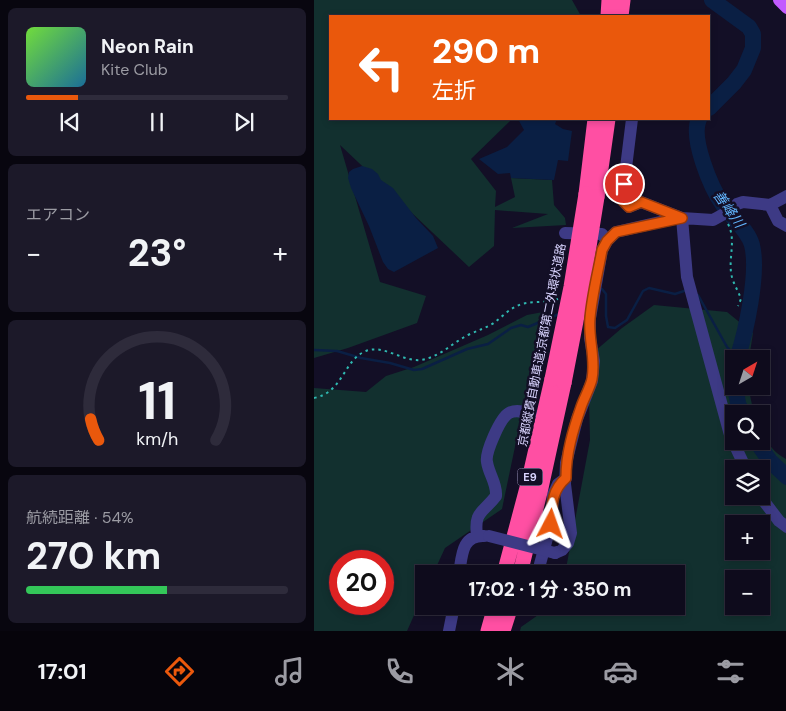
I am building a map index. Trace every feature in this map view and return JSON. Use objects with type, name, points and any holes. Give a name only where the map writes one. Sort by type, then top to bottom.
[{"type":"highway","points":[[608,15],[609,0]]},
{"type":"highway","points":[[621,15],[623,0]]},
{"type":"highway","name":"京都縦貫自動車道;京都第二外環状道路","points":[[592,196],[596,120]]},
{"type":"highway","name":"京都縦貫自動車道;京都第二外環状道路","points":[[522,565],[539,497],[571,288],[608,120]]},
{"type":"highway","name":"京都縦貫自動車道;京都第二外環状道路","points":[[506,565],[558,381]]},
{"type":"highway","points":[[488,631],[492,615]]},
{"type":"highway","points":[[503,631],[507,615]]},
{"type":"main road","points":[[779,0],[786,8]]},
{"type":"street","points":[[632,120],[622,200],[629,207],[641,202],[682,218]]},
{"type":"street","points":[[460,565],[461,553],[467,542],[483,536],[555,553],[562,550],[568,543],[571,533],[566,463],[577,419],[592,381],[594,361],[590,338],[590,318],[602,250],[607,241],[616,232],[682,218],[713,220],[743,202],[770,205],[786,196]]},
{"type":"street","points":[[770,205],[778,221],[786,226]]},
{"type":"street","points":[[682,218],[682,237],[687,277],[730,435],[742,460]]},
{"type":"street","points":[[565,233],[602,234],[607,241]]},
{"type":"street","points":[[483,536],[475,521],[496,496],[497,486],[487,463],[486,454],[502,420],[509,413],[519,411],[532,414]]},
{"type":"street","points":[[540,565],[551,524],[553,495],[558,484],[566,478]]},
{"type":"street","points":[[767,505],[786,527]]},
{"type":"street","points":[[449,631],[452,615]]},
{"type":"path","points":[[720,216],[730,228],[732,243],[731,275],[741,299],[738,306]]},
{"type":"path","points":[[314,398],[332,391],[362,352],[381,350],[410,360],[432,357],[467,336],[485,329],[517,305],[546,303],[565,295]]},
{"type":"green space","points":[[314,0],[572,0],[580,15],[329,15],[329,120],[511,120],[471,159],[496,191],[495,207],[515,197],[511,178],[552,180],[554,205],[565,218],[566,225],[512,228],[548,214],[495,210],[494,246],[469,267],[340,145],[380,282],[426,296],[417,323],[314,358]]},
{"type":"green space","points":[[654,305],[727,312],[753,333],[750,350],[725,350],[725,395],[750,395],[752,405],[725,405],[725,450],[770,450],[770,446],[786,459],[786,631],[520,631],[521,627],[538,615],[685,615],[685,565],[567,565],[590,440],[588,357],[622,328]]},
{"type":"green space","points":[[543,312],[502,509],[445,548],[437,565],[415,565],[415,613],[407,631],[314,631],[314,388],[366,392],[386,376],[414,367],[488,335],[527,315]]},
{"type":"water","points":[[519,120],[557,120],[555,124],[563,129],[572,131],[568,161],[558,160],[554,180],[511,178],[510,173],[498,174],[479,159],[507,147],[524,130]]},
{"type":"water","points":[[362,166],[372,169],[381,180],[393,188],[416,218],[433,236],[438,248],[394,272],[388,269],[383,262],[348,178],[349,172]]},
{"type":"waterway","name":"善峰川","points":[[710,107],[744,70],[753,48],[753,34],[749,27],[712,0]]},
{"type":"waterway","name":"善峰川","points":[[699,120],[697,138],[699,150],[713,187],[723,205],[743,229],[752,245],[754,257],[753,286],[748,318],[740,350]]},
{"type":"waterway","points":[[598,290],[602,289],[606,294],[608,327],[615,328],[627,320],[643,291],[649,288],[675,294],[684,291]]},
{"type":"waterway","points":[[698,295],[730,350]]},
{"type":"waterway","points":[[314,350],[337,351],[414,370],[422,369],[467,349],[488,344],[511,328],[521,325],[528,327],[559,314]]},
{"type":"waterway","name":"善峰川","points":[[737,395],[739,405]]},
{"type":"waterway","name":"善峰川","points":[[762,450],[770,461],[787,477]]},
{"type":"route","points":[[551,524],[553,495],[558,484],[566,478],[566,463],[570,445],[577,419],[592,381],[594,361],[590,338],[590,318],[602,250],[607,241],[616,232],[682,218],[641,202],[629,207],[622,200],[624,184]]}]
